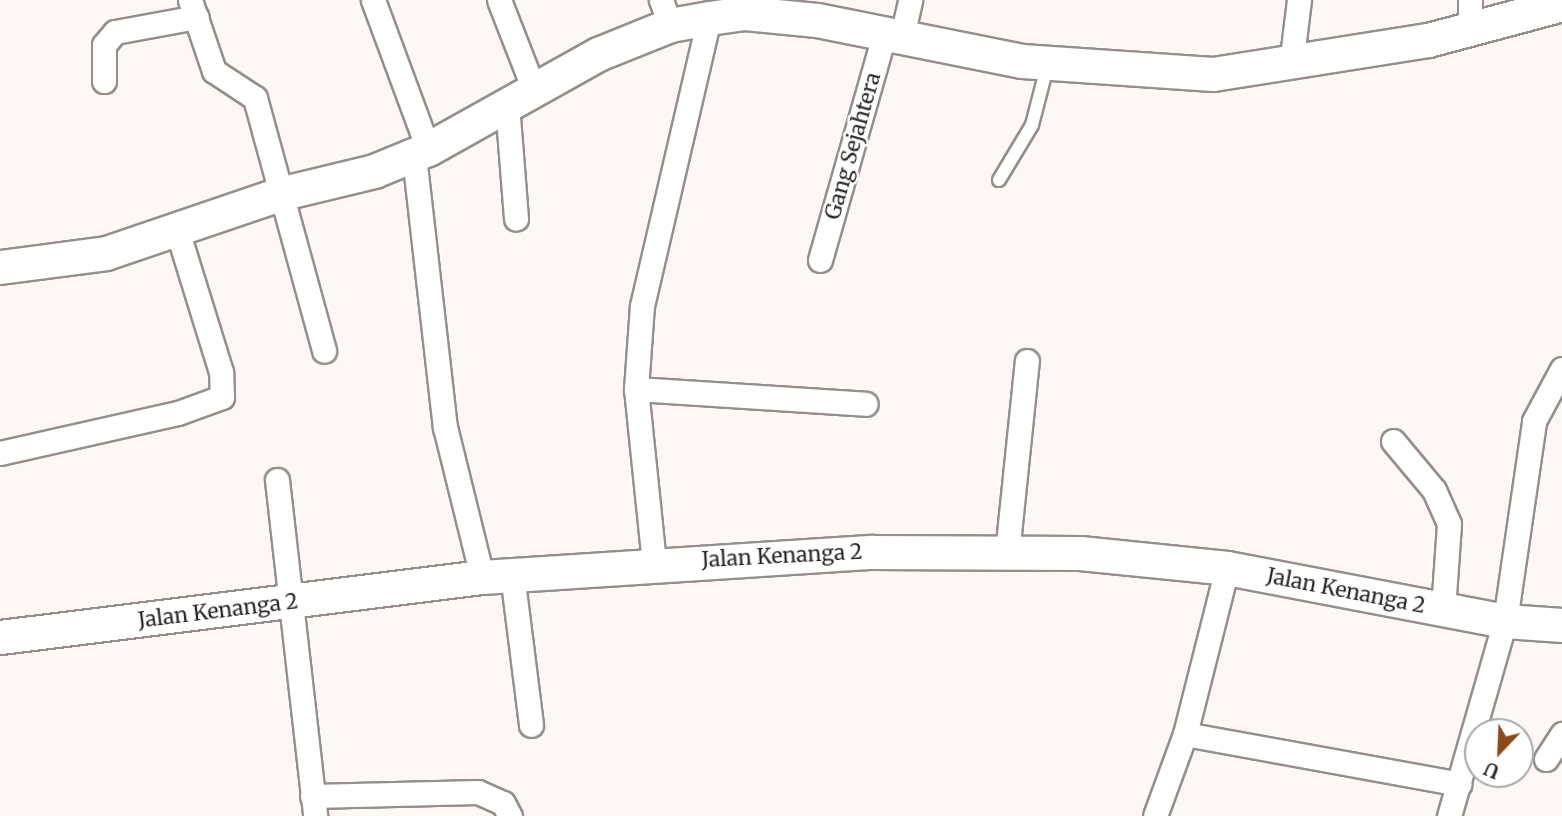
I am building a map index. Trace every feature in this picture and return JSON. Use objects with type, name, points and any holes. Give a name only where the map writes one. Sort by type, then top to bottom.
[{"type":"street","points":[[373,0],[421,153],[444,427],[497,575],[531,725]]},
{"type":"street","points":[[499,0],[521,97],[516,219]]},
{"type":"street","name":"Gang Sejahtera","points":[[820,260],[893,34],[910,0]]},
{"type":"street","points":[[1291,65],[1299,0]]},
{"type":"street","points":[[0,267],[106,253],[279,194],[421,153],[666,12],[709,18],[746,7],[1048,62],[1213,74],[1291,65],[1469,15],[1562,4]]},
{"type":"street","points":[[104,81],[104,45],[116,32],[193,9],[218,76],[247,87],[255,98],[279,194],[324,351]]},
{"type":"street","points":[[654,563],[636,389],[642,306],[709,18]]},
{"type":"street","points":[[0,453],[178,413],[222,397],[221,372],[177,230]]},
{"type":"street","points":[[1007,553],[1027,361]]},
{"type":"street","points":[[1449,816],[1505,621],[1531,430],[1562,369]]},
{"type":"street","points":[[636,389],[866,404]]},
{"type":"street","points":[[1393,441],[1434,490],[1449,524],[1443,610]]},
{"type":"street","points":[[277,480],[313,806],[478,792],[503,803],[510,816]]},
{"type":"street","name":"Jalan Kenanga 2","points":[[0,637],[291,603],[497,575],[872,551],[1007,553],[1227,568],[1505,621],[1562,625]]},
{"type":"street","points":[[1155,816],[1185,734],[1227,568]]},
{"type":"street","points":[[1185,734],[1459,784]]},
{"type":"street","points":[[1546,759],[1562,734]]},
{"type":"lane","points":[[999,180],[1032,125],[1048,62]]}]
